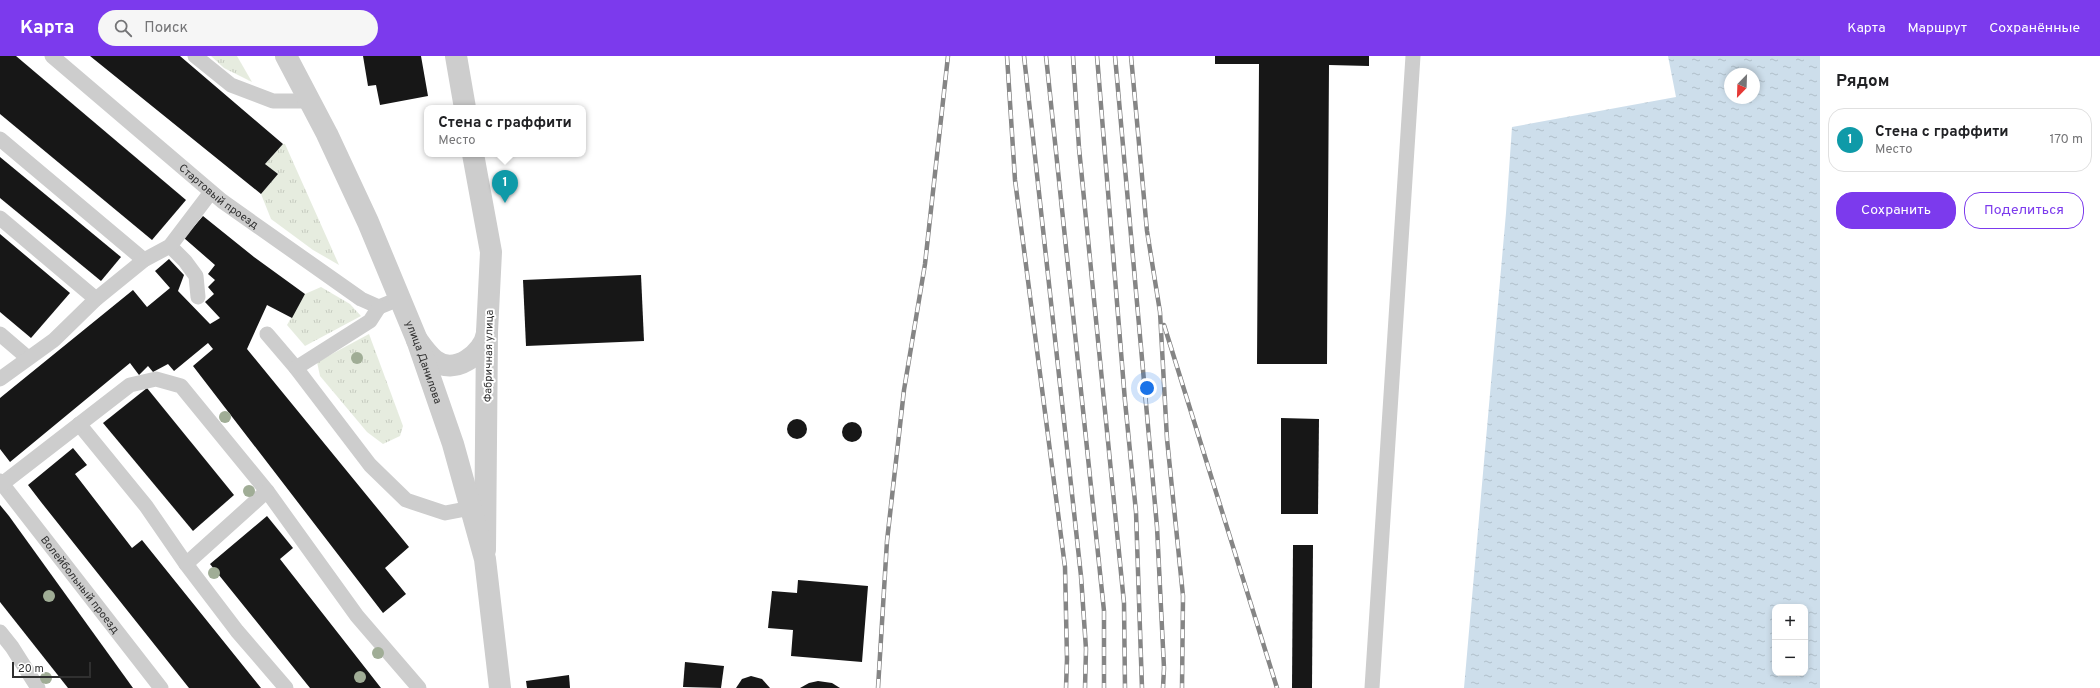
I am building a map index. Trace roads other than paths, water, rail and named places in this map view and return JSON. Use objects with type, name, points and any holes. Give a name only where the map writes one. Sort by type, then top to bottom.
[{"type":"street","name":"улица Данилова","points":[[286,56],[310,101],[368,222],[401,298],[453,444],[485,559],[500,688]]},
{"type":"street","points":[[456,56],[464,105]]},
{"type":"street","name":"Фабричная улица","points":[[475,157],[491,252],[487,332],[485,559]]},
{"type":"street","points":[[417,340],[434,360],[441,363],[456,364],[469,360],[477,353],[483,346],[487,332]]},
{"type":"lane","name":"Стартовый проезд","points":[[52,56],[211,192],[361,299],[379,307]]},
{"type":"lane","points":[[195,56],[231,85],[273,101],[310,101]]},
{"type":"lane","points":[[1372,688],[1413,56]]},
{"type":"lane","points":[[0,139],[144,260]]},
{"type":"lane","points":[[0,379],[54,340],[96,299],[144,260],[170,246],[211,192]]},
{"type":"lane","points":[[0,218],[96,299]]},
{"type":"lane","points":[[170,246],[185,261],[196,276],[198,297]]},
{"type":"lane","points":[[296,368],[370,321],[379,307],[401,298]]},
{"type":"lane","points":[[0,334],[28,358]]},
{"type":"lane","points":[[267,334],[296,368],[370,465],[406,500],[445,513],[471,508]]},
{"type":"lane","points":[[1,482],[130,385],[156,379],[181,386],[267,491],[357,616],[419,688]]},
{"type":"lane","points":[[79,424],[146,506],[186,564],[238,631],[286,688]]},
{"type":"lane","name":"Волейбольный проезд","points":[[1,482],[161,688]]},
{"type":"lane","points":[[186,564],[267,491]]},
{"type":"lane","points":[[0,632],[12,647],[38,688]]},
{"type":"water","points":[[1668,56],[1820,56],[1820,688],[1464,688],[1506,213],[1512,127],[1676,97]]},
{"type":"railway","points":[[878,688],[887,541],[904,390],[925,264],[948,56]]},
{"type":"railway","points":[[1007,56],[1015,180],[1065,567],[1067,659],[1066,688]]},
{"type":"railway","points":[[1024,56],[1081,576],[1086,649],[1085,688]]},
{"type":"railway","points":[[1046,56],[1104,611],[1104,688]]},
{"type":"railway","points":[[1073,56],[1079,148],[1124,603],[1125,688]]},
{"type":"railway","points":[[1097,56],[1125,401],[1136,512],[1142,688]]},
{"type":"railway","points":[[1115,56],[1157,527],[1164,668],[1163,688]]},
{"type":"railway","points":[[1131,56],[1147,231],[1160,312],[1167,439],[1183,596],[1182,688]]},
{"type":"railway","points":[[1164,325],[1277,688]]},
{"type":"place","name":"Стена с граффити","points":[[505,203]]}]
